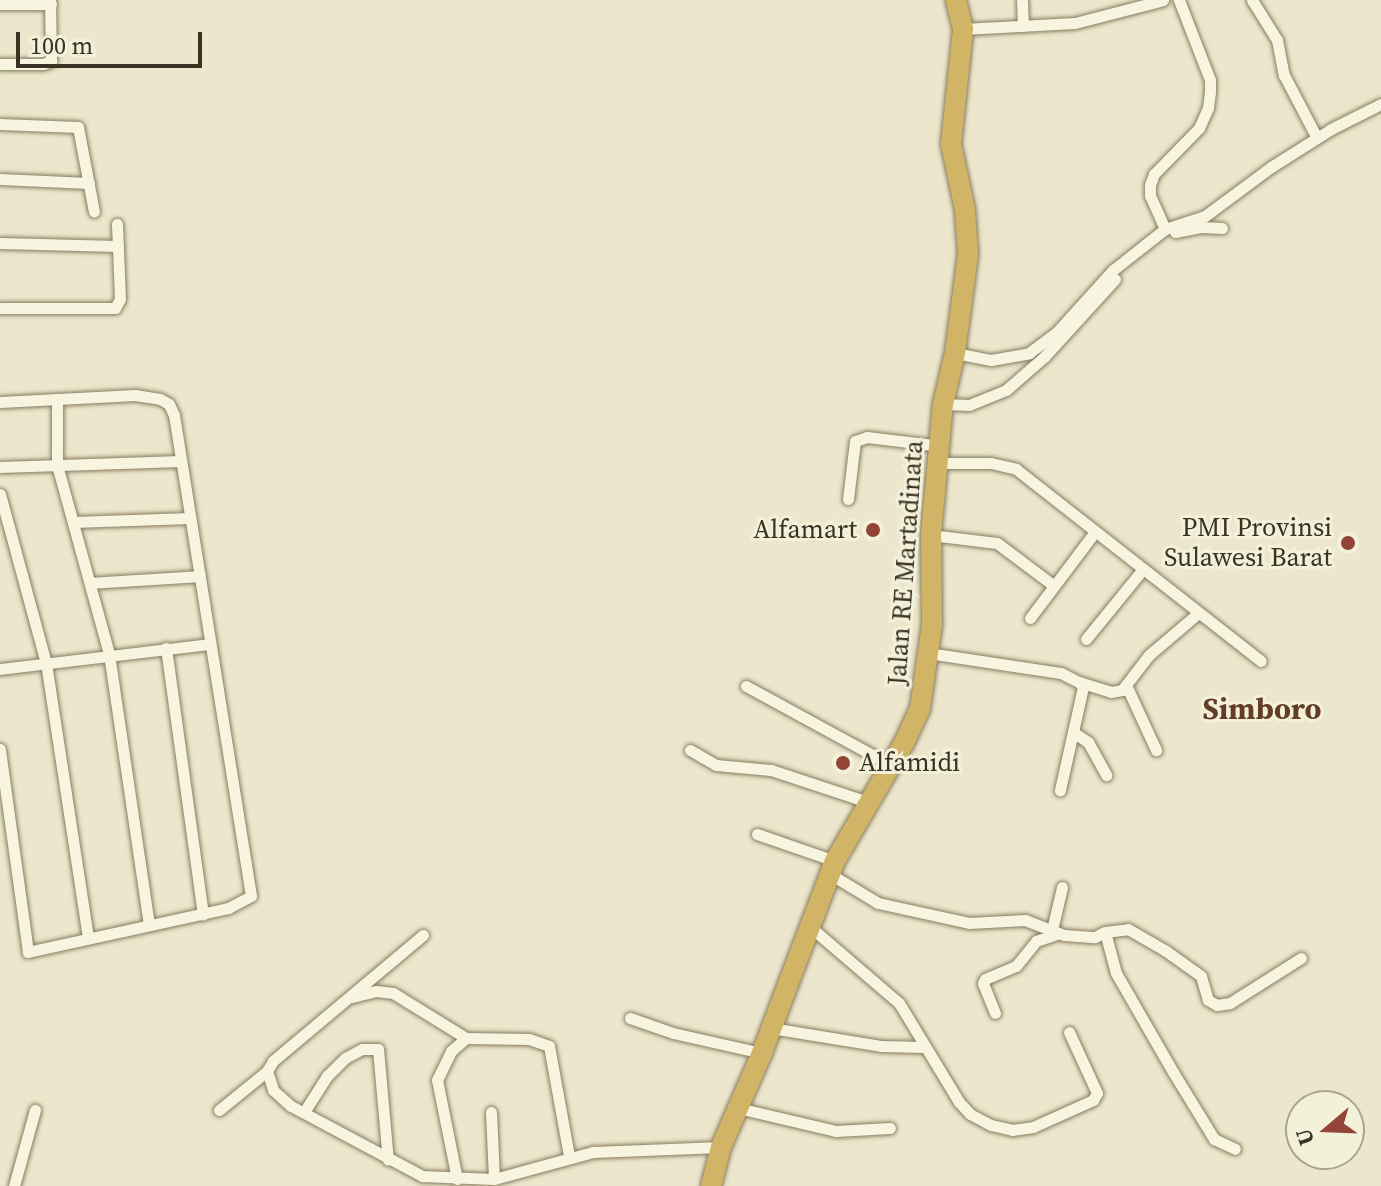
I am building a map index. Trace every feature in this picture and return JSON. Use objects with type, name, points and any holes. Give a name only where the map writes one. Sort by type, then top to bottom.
[{"type":"highway","name":"Jalan RE Martadinata","points":[[711,1186],[721,1147],[762,1053],[832,868],[920,709],[932,625],[931,535],[943,404],[955,353],[968,254],[965,210],[951,144],[963,29],[956,0]]},
{"type":"street","points":[[1022,0],[1023,26]]},
{"type":"street","points":[[963,29],[1106,18],[1163,0]]},
{"type":"street","points":[[1165,229],[1150,196],[1150,185],[1154,174],[1199,128],[1210,92],[1210,80],[1179,0]]},
{"type":"street","points":[[1252,0],[1277,40],[1284,75],[1317,138]]},
{"type":"street","points":[[0,4],[50,2],[51,61],[43,64],[0,64]]},
{"type":"street","points":[[1115,273],[1169,235],[1203,221],[1317,138],[1381,104]]},
{"type":"street","points":[[0,124],[76,126],[81,132],[94,212]]},
{"type":"street","points":[[0,179],[89,183]]},
{"type":"street","points":[[943,404],[969,405],[1006,390],[1115,273],[1165,229],[1203,221]]},
{"type":"street","points":[[0,308],[115,308],[120,299],[117,224]]},
{"type":"street","points":[[0,243],[118,246]]},
{"type":"street","points":[[955,353],[972,358],[1001,359],[1042,351]]},
{"type":"street","points":[[0,402],[135,395],[160,399],[169,404],[174,415],[251,896],[228,908],[28,952],[0,749]]},
{"type":"street","points":[[57,399],[57,465],[109,654],[149,925]]},
{"type":"street","points":[[848,499],[855,441],[867,437],[940,455],[1010,466],[1261,661]]},
{"type":"street","points":[[0,467],[181,461]]},
{"type":"street","points":[[0,494],[46,663],[88,938]]},
{"type":"street","points":[[73,522],[190,518]]},
{"type":"street","points":[[1030,618],[1094,533]]},
{"type":"street","points":[[931,535],[997,543],[1054,586]]},
{"type":"street","points":[[1086,639],[1143,569]]},
{"type":"street","points":[[90,583],[200,576]]},
{"type":"street","points":[[928,653],[1061,673],[1079,682],[1116,692],[1126,685],[1149,655],[1197,614]]},
{"type":"street","points":[[0,669],[210,644]]},
{"type":"street","points":[[166,648],[203,914]]},
{"type":"street","points":[[1060,790],[1083,687],[1079,682]]},
{"type":"street","points":[[1126,685],[1156,750]]},
{"type":"street","points":[[746,686],[891,765]]},
{"type":"street","points":[[1073,732],[1088,742],[1106,775]]},
{"type":"street","points":[[690,750],[716,765],[771,770],[868,802]]},
{"type":"street","points":[[757,834],[832,868],[878,903],[969,923],[1025,920],[1056,932],[1095,937],[1105,932],[1128,929],[1201,976],[1208,1000],[1217,1005],[1230,1003],[1301,958]]},
{"type":"street","points":[[1056,932],[1062,887]]},
{"type":"street","points":[[808,925],[899,1003],[911,1018],[923,1047],[970,1114],[1012,1130],[1043,1124],[1093,1100],[1097,1093],[1069,1032]]},
{"type":"street","points":[[995,1013],[983,983],[985,979],[1016,966],[1036,941],[1056,932]]},
{"type":"street","points":[[1105,932],[1116,973],[1173,1072],[1214,1139],[1235,1149]]},
{"type":"street","points":[[219,1110],[423,935]]},
{"type":"street","points":[[349,997],[376,991],[393,993],[466,1038],[529,1039],[549,1046],[569,1156]]},
{"type":"street","points":[[630,1018],[673,1033],[762,1053]]},
{"type":"street","points":[[771,1028],[881,1046],[923,1047]]},
{"type":"street","points":[[457,1179],[437,1080],[451,1051],[466,1038]]},
{"type":"street","points":[[304,1112],[327,1076],[345,1058],[362,1049],[378,1049],[388,1160]]},
{"type":"street","points":[[267,1071],[273,1090],[304,1112],[422,1176],[494,1179],[569,1156],[639,1148],[721,1147]]},
{"type":"street","points":[[738,1108],[836,1131],[890,1128]]},
{"type":"street","points":[[14,1186],[35,1110]]},
{"type":"street","points":[[491,1112],[494,1179]]},
{"type":"place","name":"Alfamart","points":[[873,530]]},
{"type":"place","name":"PMI Provinsi Sulawesi Barat","points":[[1348,543]]},
{"type":"place","name":"Alfamidi","points":[[843,763]]},
{"type":"district","name":"Simboro","points":[[1262,709]]}]
